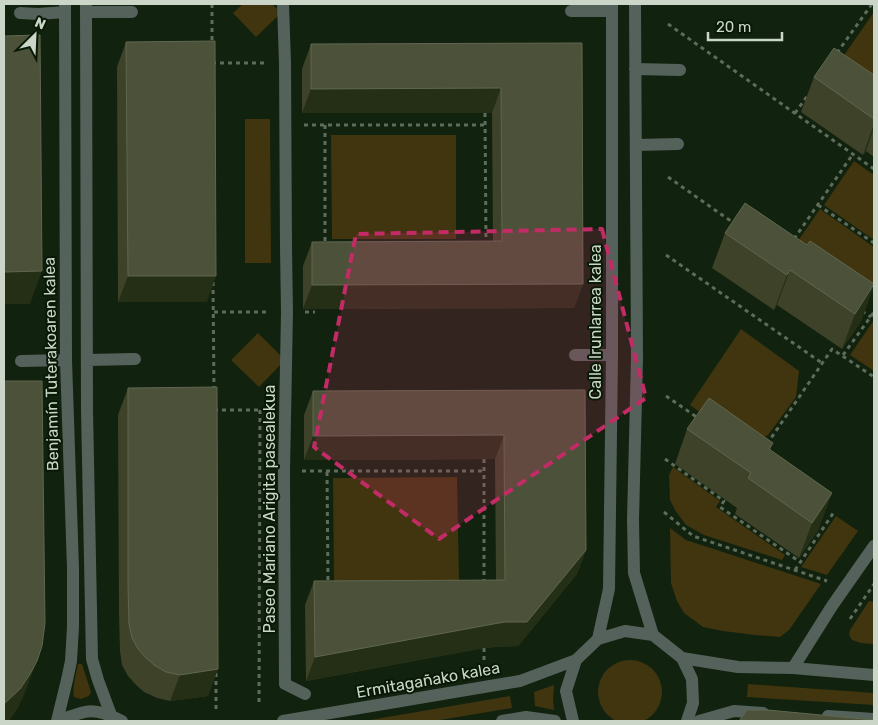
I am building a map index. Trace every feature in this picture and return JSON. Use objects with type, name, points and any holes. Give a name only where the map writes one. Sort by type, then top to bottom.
[{"type":"street","name":"Paseo Mariano Arigita pasealekua","points":[[284,4],[287,312],[284,471],[285,684],[305,694]]},
{"type":"street","points":[[635,4],[637,358],[633,520],[634,573],[653,635]]},
{"type":"street","points":[[20,13],[38,14],[65,8]]},
{"type":"street","name":"Benjamín Tuterakoaren kalea","points":[[58,721],[71,662],[73,627],[73,568],[66,360],[65,8]]},
{"type":"street","points":[[117,718],[98,680],[92,660],[87,410],[86,8],[132,12]]},
{"type":"street","points":[[571,11],[612,8]]},
{"type":"street","name":"Calle Irunlarrea kalea","points":[[598,639],[609,589],[612,355],[612,8]]},
{"type":"street","points":[[635,69],[680,70]]},
{"type":"street","points":[[636,145],[678,144]]},
{"type":"street","points":[[575,355],[612,355]]},
{"type":"street","points":[[87,360],[135,359]]},
{"type":"street","points":[[21,361],[66,360]]},
{"type":"street","points":[[793,668],[832,606],[874,546]]},
{"type":"street","points":[[573,721],[566,691],[576,660],[598,639],[625,631],[653,635],[682,658],[692,679],[693,703],[687,721]]},
{"type":"street","points":[[682,658],[738,666],[793,668],[874,675]]},
{"type":"street","name":"Ermitagañako kalea","points":[[283,721],[520,681],[576,660]]},
{"type":"street","points":[[58,721],[80,712],[95,711],[117,718]]},
{"type":"street","points":[[699,721],[734,711],[771,713]]},
{"type":"street","points":[[818,716],[874,719]]},
{"type":"street","points":[[502,721],[526,717],[555,721]]},
{"type":"path","points":[[212,4],[212,43]]},
{"type":"path","points":[[835,57],[872,4]]},
{"type":"path","points":[[668,24],[874,168]]},
{"type":"path","points":[[795,113],[812,89]]},
{"type":"path","points":[[485,113],[486,248]]},
{"type":"path","points":[[286,125],[485,125]]},
{"type":"path","points":[[325,125],[325,248]]},
{"type":"path","points":[[792,242],[853,154]]},
{"type":"path","points":[[668,177],[741,228]]},
{"type":"path","points":[[818,205],[874,244]]},
{"type":"path","points":[[666,255],[822,363]]},
{"type":"path","points":[[214,282],[214,400]]},
{"type":"path","points":[[854,306],[870,317]]},
{"type":"path","points":[[214,312],[315,312]]},
{"type":"path","points":[[843,355],[874,312]]},
{"type":"path","points":[[762,450],[832,349],[874,377]]},
{"type":"path","points":[[666,396],[704,422]]},
{"type":"path","name":"Paseo Mariano Arigita pasealekua","points":[[259,702],[260,410]]},
{"type":"path","points":[[484,459],[484,585]]},
{"type":"path","points":[[665,459],[724,501],[720,508],[800,562]]},
{"type":"path","points":[[284,471],[484,471]]},
{"type":"path","points":[[327,472],[328,584]]},
{"type":"path","points":[[664,512],[693,536],[830,582]]},
{"type":"path","points":[[795,570],[834,512]]},
{"type":"path","points":[[850,619],[874,584]]},
{"type":"path","points":[[484,648],[484,664]]},
{"type":"path","points":[[216,665],[216,709]]},
{"type":"highlighted area","points":[[602,229],[646,398],[439,539],[314,447],[356,234]]},
{"type":"shaded area","points":[[243,4],[272,4],[281,13],[256,37],[233,13]]},
{"type":"shaded area","points":[[874,12],[874,100],[833,71]]},
{"type":"shaded area","points":[[245,119],[270,119],[271,263],[245,263]]},
{"type":"shaded area","points":[[331,135],[456,135],[456,239],[332,239]]},
{"type":"shaded area","points":[[854,161],[874,175],[874,240],[824,205]]},
{"type":"shaded area","points":[[820,209],[874,247],[874,281],[859,303],[789,254]]},
{"type":"shaded area","points":[[874,320],[874,371],[850,355]]},
{"type":"shaded area","points":[[741,329],[799,371],[796,397],[768,435],[746,446],[690,405]]},
{"type":"shaded area","points":[[258,333],[285,360],[259,387],[231,360]]},
{"type":"shaded area","points":[[673,467],[720,501],[716,507],[785,555],[782,560],[704,535],[686,525],[670,500],[669,475]]},
{"type":"shaded area","points":[[457,477],[459,581],[334,582],[333,478]]},
{"type":"shaded area","points":[[836,516],[858,531],[827,575],[801,567]]},
{"type":"shaded area","points":[[670,528],[686,540],[821,584],[789,630],[780,637],[703,627],[684,613],[677,601],[671,583]]},
{"type":"shaded area","points":[[869,601],[874,602],[874,644],[852,640],[849,635],[850,630]]},
{"type":"shaded area","points":[[630,660],[648,666],[656,674],[662,692],[656,710],[648,718],[630,724],[612,718],[604,710],[598,692],[604,674],[612,666]]},
{"type":"shaded area","points":[[78,664],[82,664],[91,692],[89,696],[81,699],[74,697],[74,681]]},
{"type":"shaded area","points":[[748,684],[874,693],[874,705],[747,697]]},
{"type":"shaded area","points":[[554,685],[554,710],[535,706],[534,692]]},
{"type":"shaded area","points":[[510,696],[512,708],[434,721],[364,721]]},
{"type":"building","points":[[40,35],[42,271],[4,272],[4,36]]},
{"type":"building","points":[[215,41],[216,276],[128,276],[126,42]]},
{"type":"building","points":[[582,43],[583,284],[312,285],[312,242],[502,241],[501,88],[311,89],[311,44]]},
{"type":"building","points":[[834,48],[874,75],[874,119],[814,77]]},
{"type":"building","points":[[745,203],[807,245],[810,241],[874,284],[855,314],[790,270],[787,275],[725,233]]},
{"type":"building","points":[[4,381],[42,381],[45,623],[42,646],[37,661],[20,689],[4,704]]},
{"type":"building","points":[[217,387],[218,669],[180,675],[166,672],[146,658],[132,638],[129,624],[128,388]]},
{"type":"building","points":[[585,390],[586,550],[527,622],[505,622],[315,657],[314,581],[505,580],[504,435],[313,436],[313,391]]},
{"type":"building","points":[[709,398],[773,443],[769,449],[832,493],[812,523],[748,478],[751,473],[687,429]]},
{"type":"building","points":[[747,710],[768,710],[874,721],[739,721]]}]
